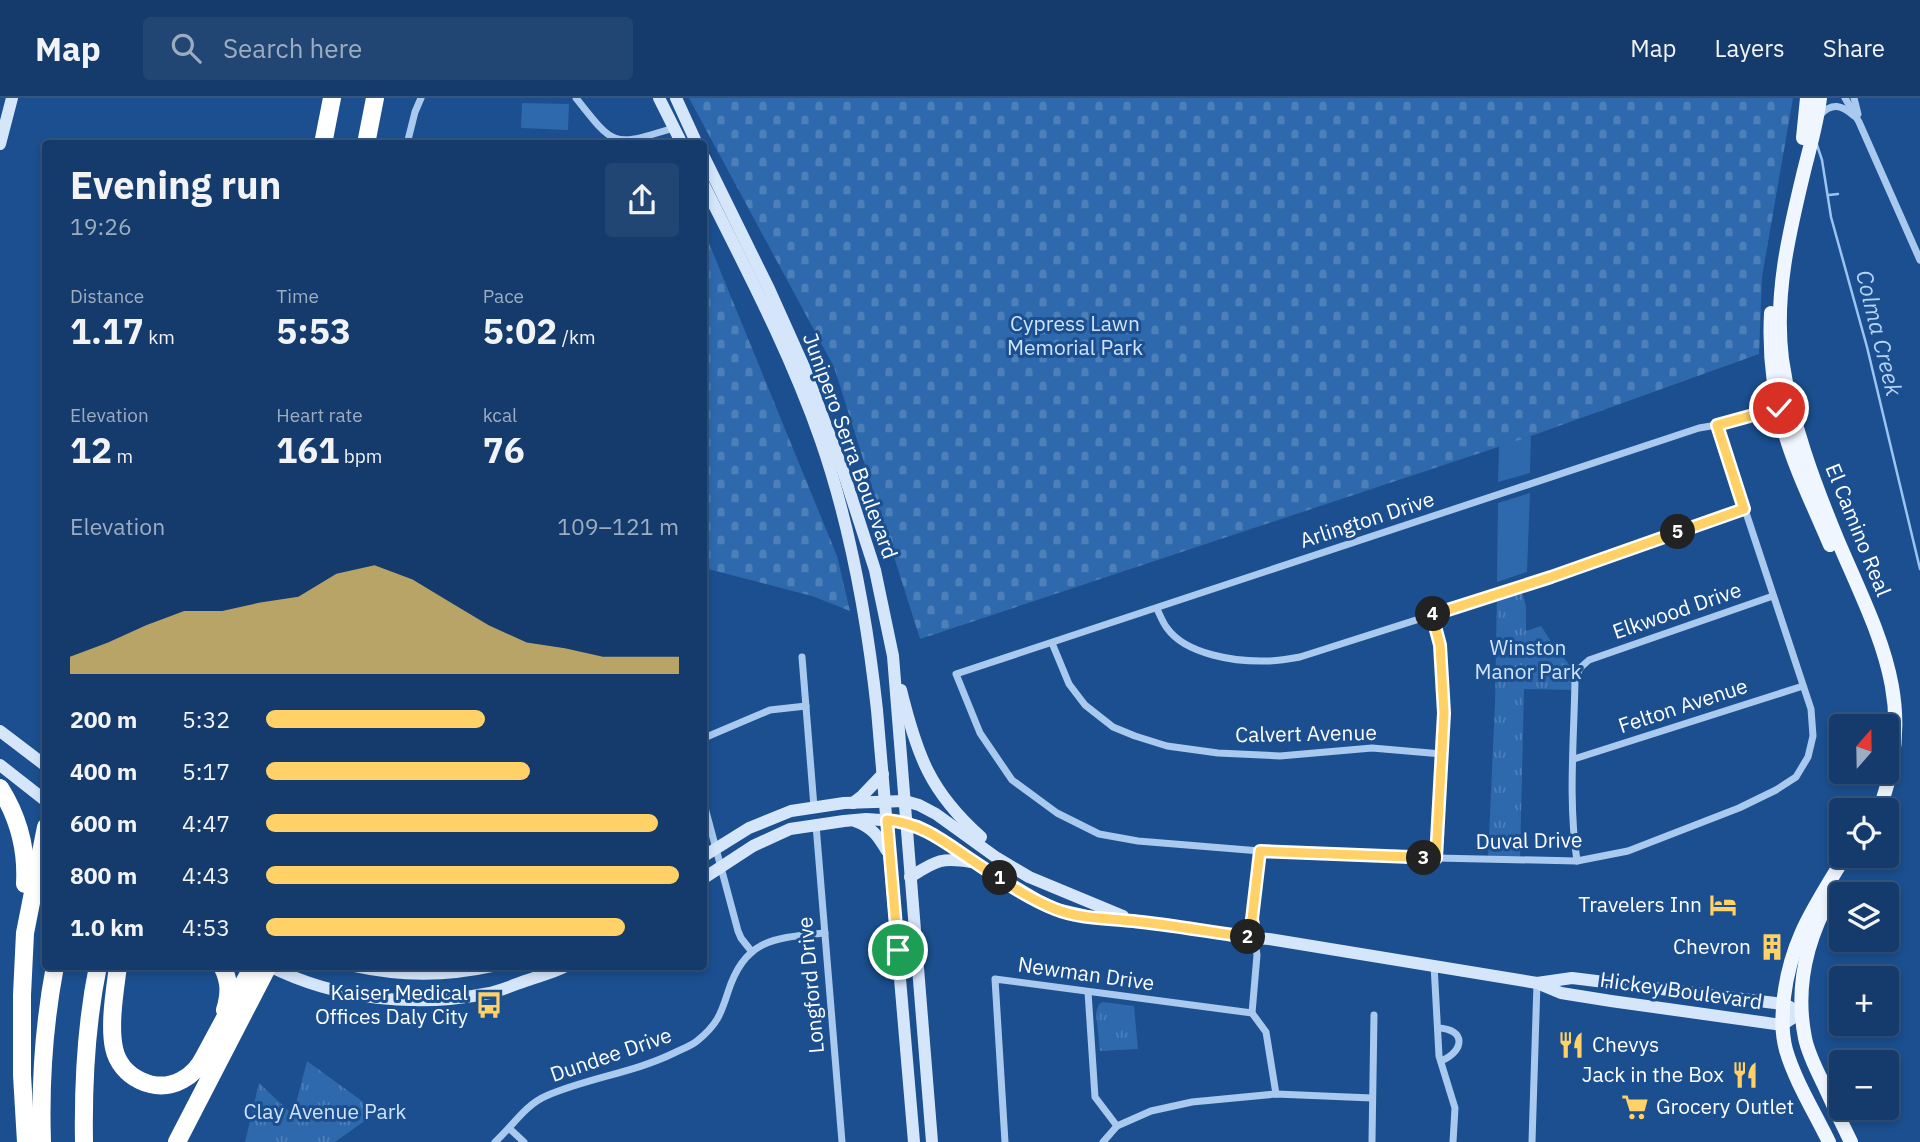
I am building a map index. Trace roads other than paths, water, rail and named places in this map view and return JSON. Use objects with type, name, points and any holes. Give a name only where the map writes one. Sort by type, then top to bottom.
[{"type":"highway","points":[[324,140],[332,98]]},
{"type":"highway","points":[[367,140],[375,98]]},
{"type":"highway","points":[[0,788],[15,817],[24,849],[25,933],[21,1017],[26,1142]]},
{"type":"highway","points":[[25,933],[42,847]]},
{"type":"highway","points":[[42,1142],[44,1044],[54,970]]},
{"type":"highway","points":[[84,1142],[86,1055],[97,970]]},
{"type":"highway","points":[[118,970],[114,1049],[124,1068],[136,1078],[161,1086],[183,1080],[200,1064],[251,970]]},
{"type":"highway","points":[[220,1027],[229,991],[224,970]]},
{"type":"highway","points":[[177,1142],[267,970]]},
{"type":"main road","points":[[0,144],[12,98]]},
{"type":"main road","points":[[659,98],[680,140]]},
{"type":"main road","points":[[676,98],[695,140]]},
{"type":"main road","name":"El Camino Real","points":[[1807,98],[1803,141],[1781,234],[1772,292],[1772,359],[1785,407],[1877,632],[1890,671],[1895,706],[1895,741],[1883,798]]},
{"type":"main road","name":"El Camino Real","points":[[1819,98],[1816,122],[1789,233],[1782,280],[1780,328],[1785,407],[1791,452],[1875,654],[1884,690],[1885,714]]},
{"type":"main road","name":"Junipero Serra Boulevard","points":[[707,163],[787,328],[819,403],[866,537],[878,581],[893,656],[932,1142]]},
{"type":"main road","name":"Junipero Serra Boulevard","points":[[707,191],[777,332],[809,409],[832,476],[850,542],[873,667],[914,1142]]},
{"type":"main road","points":[[893,656],[911,730],[930,776],[957,814],[992,847],[1004,863]]},
{"type":"main road","points":[[0,731],[42,763]]},
{"type":"main road","points":[[0,765],[42,798]]},
{"type":"main road","points":[[852,803],[868,791],[883,774]]},
{"type":"main road","name":"Hickey Boulevard","points":[[707,854],[758,824],[791,811],[852,803],[905,801],[944,818],[1004,863],[1055,889],[1135,921]]},
{"type":"main road","points":[[852,820],[874,831],[890,855]]},
{"type":"main road","name":"Hickey Boulevard","points":[[707,876],[753,846],[790,829],[852,820],[906,822],[932,833],[1039,901],[1057,909],[1092,917],[1269,939],[1537,983],[1561,993],[1782,1025],[1802,1012]]},
{"type":"main road","points":[[910,877],[937,861],[948,859],[976,863]]},
{"type":"main road","points":[[1829,1142],[1786,1052],[1782,1025],[1786,976],[1793,951],[1805,922],[1838,868]]},
{"type":"main road","points":[[1848,868],[1823,911],[1807,953],[1802,978],[1802,1012],[1805,1038],[1812,1061],[1851,1142]]},
{"type":"main road","points":[[278,970],[359,996],[404,1000],[488,993],[548,970]]},
{"type":"main road","points":[[375,970],[413,973],[468,970]]},
{"type":"main road","name":"Hickey Boulevard","points":[[1537,983],[1572,978],[1783,1004],[1802,1012]]},
{"type":"street","points":[[408,140],[421,98]]},
{"type":"street","points":[[576,98],[602,131],[613,139],[632,140],[674,128]]},
{"type":"street","points":[[1845,98],[1859,122],[1920,260]]},
{"type":"street","points":[[1854,98],[1859,122]]},
{"type":"street","points":[[1816,122],[1825,110],[1836,106],[1848,111],[1859,122]]},
{"type":"street","name":"Arlington Drive","points":[[956,674],[1699,428],[1785,407]]},
{"type":"street","name":"Duval Drive","points":[[956,674],[981,733],[1012,780],[1057,813],[1099,834],[1138,841],[1260,851],[1436,858],[1577,861],[1628,851],[1727,813],[1776,790],[1796,777],[1808,757],[1813,736],[1811,709],[1717,425]]},
{"type":"street","points":[[1157,609],[1167,629],[1182,643],[1202,652],[1220,657],[1266,662],[1300,657],[1551,577],[1744,509]]},
{"type":"street","name":"Elkwood Drive","points":[[1577,861],[1573,832],[1575,680],[1580,668],[1589,660],[1773,596]]},
{"type":"street","points":[[1432,615],[1440,645],[1444,713],[1436,858]]},
{"type":"street","name":"Calvert Avenue","points":[[1052,643],[1069,684],[1085,705],[1113,727],[1156,743],[1218,753],[1280,756],[1372,748],[1442,754]]},
{"type":"street","points":[[802,657],[814,807]]},
{"type":"street","name":"Felton Avenue","points":[[1574,760],[1803,686]]},
{"type":"street","points":[[707,737],[770,710],[806,706]]},
{"type":"street","points":[[707,818],[741,938],[752,952],[773,940],[825,933]]},
{"type":"street","name":"Longford Drive","points":[[816,825],[842,1142]]},
{"type":"street","points":[[1260,851],[1252,919],[1257,955],[1252,1013],[1266,1032],[1276,1094]]},
{"type":"street","name":"Dundee Drive","points":[[495,1142],[523,1112],[544,1097],[635,1069],[695,1043],[722,1013],[735,971],[752,952]]},
{"type":"street","points":[[1434,965],[1441,1061],[1455,1108],[1453,1142]]},
{"type":"street","name":"Newman Drive","points":[[1005,1142],[995,979],[1252,1013]]},
{"type":"street","points":[[1532,1142],[1537,983]]},
{"type":"street","points":[[1088,992],[1095,1097],[1117,1126]]},
{"type":"street","points":[[1372,1141],[1374,1015]]},
{"type":"street","points":[[1438,1028],[1453,1031],[1459,1041],[1457,1051],[1441,1061]]},
{"type":"street","points":[[1104,1142],[1117,1126],[1152,1111],[1192,1102],[1276,1094],[1372,1098]]},
{"type":"street","points":[[510,1129],[524,1142]]},
{"type":"waterway","name":"Colma Creek","points":[[1817,145],[1831,217],[1867,347],[1920,569]]},
{"type":"waterway","points":[[1829,195],[1838,194]]},
{"type":"place","name":"Travelers Inn","points":[[1723,905]]},
{"type":"place","name":"Chevron","points":[[1772,947]]},
{"type":"place","name":"Kaiser Medical Offices Daly City","points":[[489,1005]]},
{"type":"place","name":"Chevys","points":[[1571,1045]]},
{"type":"place","name":"Jack in the Box","points":[[1745,1075]]},
{"type":"place","name":"Grocery Outlet","points":[[1635,1107]]},
{"type":"park label","name":"Cypress Lawn Memorial Park","points":[[1075,336]]},
{"type":"park label","name":"Winston Manor Park","points":[[1528,660]]},
{"type":"park label","name":"Clay Avenue Park","points":[[325,1112]]}]
